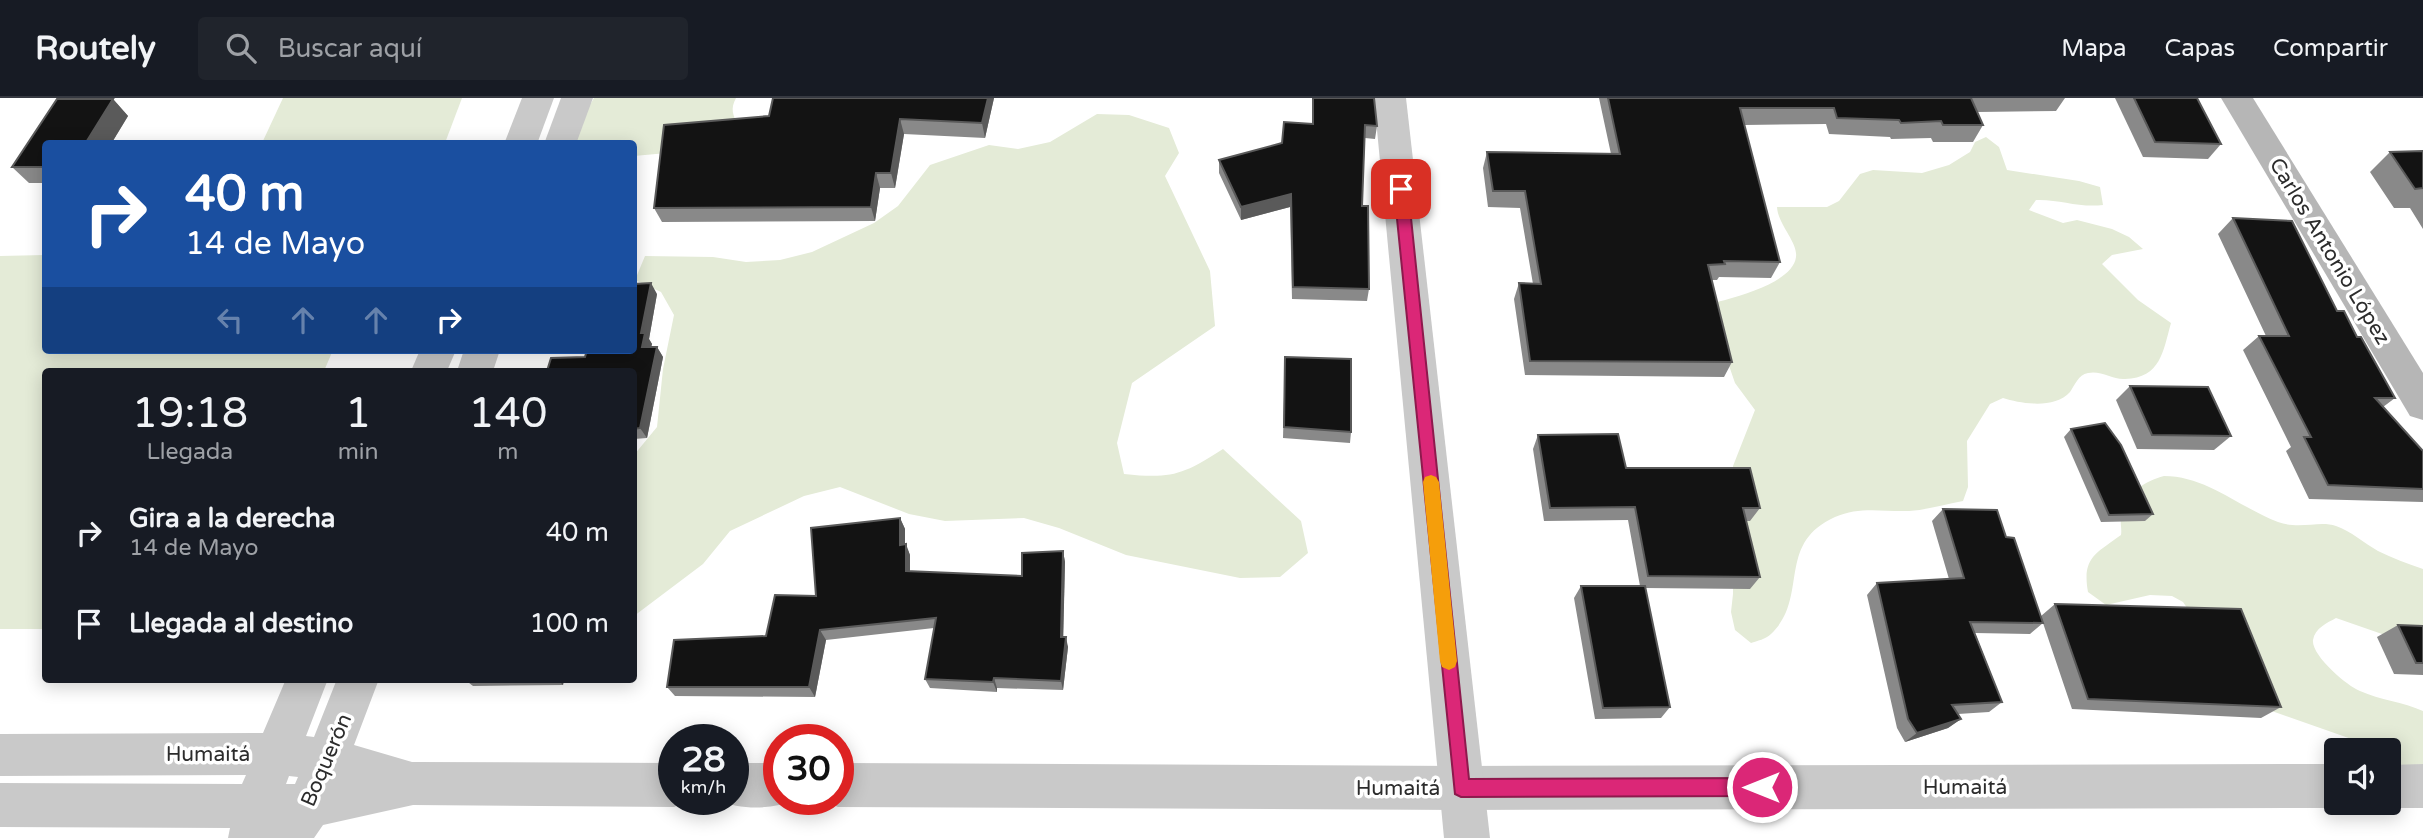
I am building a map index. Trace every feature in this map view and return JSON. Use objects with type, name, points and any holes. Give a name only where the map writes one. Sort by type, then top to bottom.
[{"type":"main road","name":"Carlos Antonio López","points":[[2237,98],[2423,405]]},
{"type":"street","points":[[522,140],[538,98]]},
{"type":"street","points":[[561,140],[577,98]]},
{"type":"street","points":[[1391,98],[1467,838]]},
{"type":"street","points":[[253,821],[304,683]]},
{"type":"street","name":"Boquerón","points":[[298,822],[328,759],[356,683]]},
{"type":"street","name":"Humaitá","points":[[0,755],[276,754],[328,759],[413,783],[658,785]]},
{"type":"street","name":"Humaitá","points":[[0,805],[298,822],[413,783]]},
{"type":"street","name":"Humaitá","points":[[854,785],[1461,788],[2324,786]]},
{"type":"street","points":[[2401,786],[2423,786]]},
{"type":"green space","points":[[283,98],[462,98],[446,140],[263,140]]},
{"type":"green space","points":[[594,98],[736,98],[733,112],[738,125],[678,152],[637,156],[637,140],[569,140]]},
{"type":"green space","points":[[1097,114],[1129,115],[1169,128],[1179,153],[1165,176],[1210,271],[1215,326],[1132,383],[1117,443],[1124,474],[1154,476],[1176,473],[1197,465],[1223,449],[1301,521],[1308,553],[1280,577],[1240,578],[1126,555],[1059,528],[1024,518],[945,521],[909,514],[840,487],[804,496],[730,531],[703,564],[637,614],[637,451],[657,427],[663,369],[674,315],[661,292],[637,281],[645,256],[713,257],[746,262],[780,260],[812,252],[874,223],[898,206],[930,165],[989,145],[1018,149],[1050,142]]},
{"type":"green space","points":[[1986,137],[1999,147],[2007,170],[2079,181],[2100,187],[2103,205],[2036,200],[2029,210],[2063,223],[2077,220],[2112,229],[2129,237],[2143,249],[2112,255],[2102,264],[2138,300],[2171,323],[2162,353],[2153,368],[2137,377],[2120,379],[2088,373],[2079,378],[2070,392],[2056,401],[2038,404],[2003,398],[1990,404],[1967,441],[1968,487],[1963,501],[1916,510],[1853,512],[1835,517],[1817,528],[1805,541],[1799,556],[1789,604],[1782,619],[1769,636],[1751,643],[1735,630],[1731,612],[1733,466],[1755,410],[1735,383],[1725,354],[1675,312],[1763,287],[1791,269],[1796,251],[1777,207],[1827,207],[1839,201],[1860,174],[1873,170],[1922,173],[1949,165],[1970,152],[1975,142]]},
{"type":"green space","points":[[42,255],[42,354],[331,354],[325,368],[42,368],[42,629],[0,629],[0,256]]},
{"type":"green space","points":[[2164,476],[2179,477],[2208,487],[2278,522],[2294,525],[2330,524],[2378,551],[2423,569],[2423,631],[2382,634],[2336,618],[2319,629],[2313,640],[2318,654],[2339,677],[2354,688],[2423,711],[2423,764],[2401,765],[2401,738],[2349,738],[2252,704],[2183,602],[2172,596],[2150,595],[2106,605],[2088,592],[2087,571],[2092,558],[2121,535],[2121,518],[2126,502],[2136,490]]},
{"type":"building","points":[[773,98],[988,98],[982,123],[900,119],[891,173],[876,173],[871,207],[654,208],[664,125],[769,116]]},
{"type":"building","points":[[1313,98],[1374,98],[1377,126],[1365,125],[1362,206],[1368,206],[1369,289],[1293,287],[1291,194],[1241,207],[1219,160],[1282,143],[1284,122],[1313,124]]},
{"type":"building","points":[[1608,98],[1971,98],[1983,125],[1837,118],[1834,108],[1740,108],[1780,262],[1724,261],[1725,264],[1708,265],[1732,362],[1530,361],[1519,283],[1541,284],[1525,191],[1493,191],[1487,152],[1620,154]]},
{"type":"building","points":[[2134,98],[2197,98],[2221,144],[2155,142]]},
{"type":"building","points":[[57,99],[113,99],[87,140],[42,140],[42,167],[12,167]]},
{"type":"building","points":[[2423,151],[2423,188],[2415,189],[2390,152]]},
{"type":"building","points":[[2233,218],[2292,221],[2337,311],[2344,311],[2395,398],[2375,398],[2423,451],[2423,489],[2328,485],[2304,437],[2311,437],[2259,336],[2289,336]]},
{"type":"building","points":[[651,283],[641,333],[645,333],[642,347],[657,347],[640,428],[637,428],[637,368],[548,368],[551,358],[585,357],[586,354],[637,354],[637,284]]},
{"type":"building","points":[[1285,357],[1351,359],[1351,432],[1284,427]]},
{"type":"building","points":[[2130,386],[2208,387],[2231,436],[2152,435]]},
{"type":"building","points":[[2105,423],[2121,445],[2153,514],[2109,515],[2071,429]]},
{"type":"building","points":[[1618,434],[1626,468],[1750,468],[1760,508],[1743,508],[1760,577],[1648,576],[1635,507],[1550,508],[1538,435]]},
{"type":"building","points":[[1943,509],[1997,510],[2006,537],[2014,538],[2043,623],[1970,622],[2002,702],[1952,705],[1961,719],[1917,733],[1908,719],[1877,583],[1964,578]]},
{"type":"building","points":[[900,518],[900,545],[906,544],[906,571],[1022,576],[1022,553],[1063,551],[1061,637],[1066,637],[1061,681],[925,679],[936,618],[820,630],[809,687],[667,687],[674,640],[766,636],[775,595],[816,596],[811,528]]},
{"type":"building","points":[[1581,586],[1645,586],[1670,707],[1603,708]]},
{"type":"building","points":[[2055,604],[2241,609],[2281,707],[2088,699]]},
{"type":"building","points":[[2398,625],[2423,626],[2423,663],[2416,663]]},
{"type":"slow traffic","points":[[1431,482],[1449,661]]},
{"type":"route","points":[[1401,189],[1461,788],[1762,787]]}]
